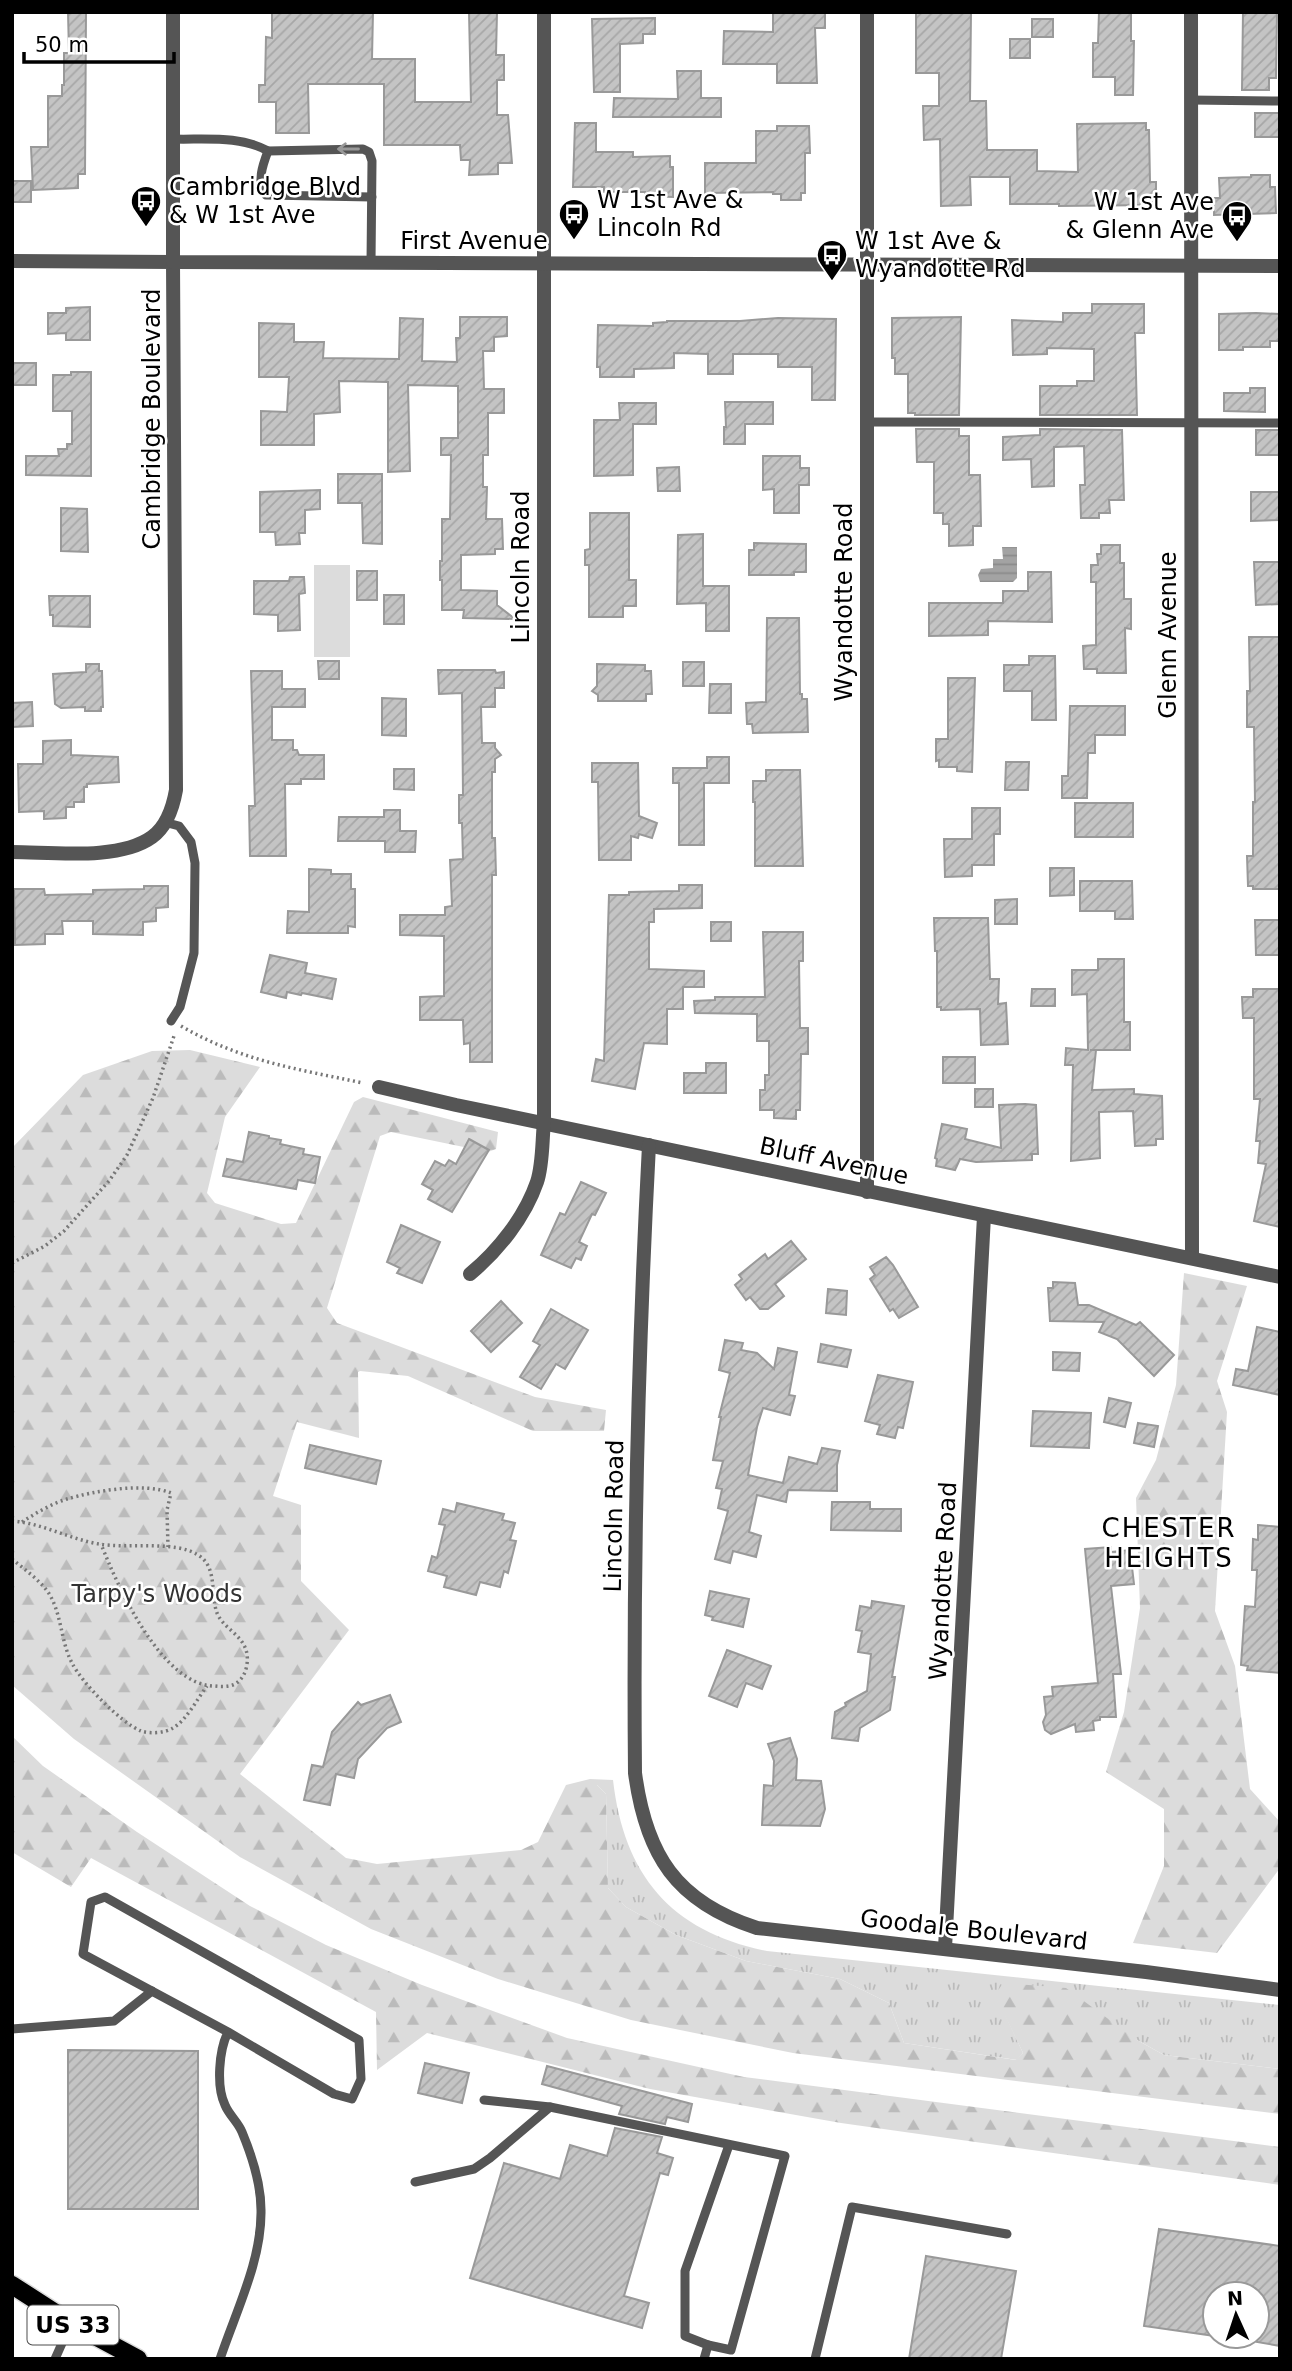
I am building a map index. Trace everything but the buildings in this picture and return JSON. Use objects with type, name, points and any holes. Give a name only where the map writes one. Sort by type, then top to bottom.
[{"type":"main road","name":"US 33","points":[[12,2284],[71,2323],[138,2359]]},
{"type":"street","name":"Cambridge Boulevard","points":[[164,822],[173,807],[176,790],[173,12]]},
{"type":"street","name":"Lincoln Road","points":[[470,1274],[504,1240],[522,1212],[537,1181],[544,1122],[544,12]]},
{"type":"street","name":"Wyandotte Road","points":[[867,12],[867,1192]]},
{"type":"street","name":"Glenn Avenue","points":[[1191,12],[1192,1257]]},
{"type":"street","name":"First Avenue","points":[[12,261],[1280,266]]},
{"type":"street","points":[[12,852],[98,852],[131,847],[153,837],[164,822]]},
{"type":"street","name":"Bluff Avenue","points":[[379,1087],[1280,1277]]},
{"type":"street","name":"Lincoln Road","points":[[649,1145],[639,1357],[635,1773],[639,1804],[648,1835],[676,1880]]},
{"type":"street","name":"Wyandotte Road","points":[[946,1948],[984,1216]]},
{"type":"street","name":"Goodale Boulevard","points":[[676,1880],[694,1897],[717,1912],[757,1928],[946,1948],[1280,1990]]},
{"type":"lane","points":[[1190,100],[1280,101]]},
{"type":"lane","points":[[172,139],[243,141],[268,151],[363,149],[369,152],[372,161],[372,263]]},
{"type":"lane","points":[[268,151],[262,164],[261,180],[262,190],[266,195],[372,197]]},
{"type":"lane","points":[[867,422],[1280,424]]},
{"type":"lane","points":[[164,822],[179,826],[191,842],[196,877],[194,953],[180,1007],[171,1021]]},
{"type":"lane","points":[[105,1897],[359,2040],[360,2079],[352,2099],[334,2094],[228,2032],[83,1954],[92,1902],[105,1897]]},
{"type":"lane","points":[[12,2029],[114,2021],[152,1991]]},
{"type":"lane","points":[[220,2359],[257,2250],[261,2210],[257,2176],[241,2130],[224,2104],[220,2075],[221,2045],[228,2032]]},
{"type":"lane","points":[[484,2100],[551,2107],[785,2156],[731,2350],[685,2336],[685,2271],[729,2145]]},
{"type":"lane","points":[[415,2182],[474,2169],[551,2107]]},
{"type":"lane","points":[[815,2359],[852,2207],[1007,2234]]},
{"type":"lane","points":[[55,2359],[71,2323]]},
{"type":"lane","points":[[704,2359],[708,2345]]},
{"type":"path","points":[[12,1263],[54,1239],[109,1181],[127,1155],[153,1098],[178,1024],[210,1043],[247,1058],[379,1087]]},
{"type":"path","points":[[22,1522],[66,1500],[136,1488],[161,1489],[171,1493],[167,1510],[168,1547]]},
{"type":"path","points":[[12,1521],[101,1545],[168,1547],[197,1553],[207,1562],[212,1575],[218,1613],[246,1651],[247,1669],[240,1681],[229,1687],[207,1686],[177,1671],[160,1654],[114,1577],[101,1545]]},
{"type":"path","points":[[12,1559],[50,1595],[57,1612],[62,1640],[72,1664],[83,1680],[125,1721],[142,1731],[172,1729],[207,1686]]},
{"type":"green space","points":[[314,565],[350,565],[350,657],[314,657]]},
{"type":"green space","name":"Tarpy's Woods","points":[[190,1050],[260,1067],[225,1117],[207,1193],[215,1203],[281,1224],[296,1223],[354,1102],[363,1097],[498,1132],[496,1149],[488,1152],[391,1132],[380,1136],[327,1308],[337,1323],[535,1397],[606,1410],[604,1431],[533,1431],[408,1376],[360,1371],[359,1438],[297,1422],[273,1496],[301,1505],[301,1581],[349,1630],[240,1774],[346,1858],[377,1864],[521,1850],[538,1842],[566,1785],[597,1785],[606,1794],[608,1888],[626,1907],[676,1935],[746,1961],[840,1979],[889,2003],[904,2043],[1016,2060],[1023,2053],[995,1995],[1003,1983],[1066,1988],[1137,2040],[1164,2055],[1280,2069],[1280,2114],[793,2053],[631,2020],[498,1979],[371,1929],[240,1857],[74,1739],[12,1685],[12,1148],[83,1075],[152,1051]]},
{"type":"green space","points":[[1184,1273],[1247,1286],[1217,1381],[1227,1412],[1215,1611],[1235,1666],[1250,1789],[1280,1822],[1280,1868],[1217,1953],[1133,1943],[1164,1866],[1164,1809],[1106,1772],[1124,1712],[1140,1608],[1136,1498],[1156,1460],[1176,1385]]},
{"type":"green space","points":[[12,1736],[43,1766],[250,1906],[326,1945],[422,1985],[567,2038],[744,2077],[1280,2147],[1280,2185],[841,2123],[650,2089],[427,2033],[377,2070],[376,2012],[91,1858],[71,1887],[12,1852]]},
{"type":"green space","points":[[590,1779],[613,1780],[628,1845],[642,1871],[658,1894],[679,1914],[704,1930],[767,1951],[1280,2005],[1280,2069],[1164,2055],[1137,2040],[996,1995],[1023,2053],[1017,2060],[904,2043],[889,2003],[840,1979],[746,1961],[676,1935],[626,1907],[608,1888],[606,1794],[597,1785],[566,1785]]},
{"type":"shaded area","points":[[1002,547],[1017,547],[1017,578],[1013,582],[980,582],[978,575],[981,569],[993,568],[993,559],[1003,559]]},
{"type":"place","name":"Cambridge Blvd & W 1st Ave","points":[[146,228]]},
{"type":"place","name":"W 1st Ave & Lincoln Rd","points":[[574,241]]},
{"type":"place","name":"W 1st Ave & Glenn Ave","points":[[1237,243]]},
{"type":"place","name":"W 1st Ave & Wyandotte Rd","points":[[832,282]]},
{"type":"district","name":"CHESTER HEIGHTS","points":[[1169,1543]]}]
